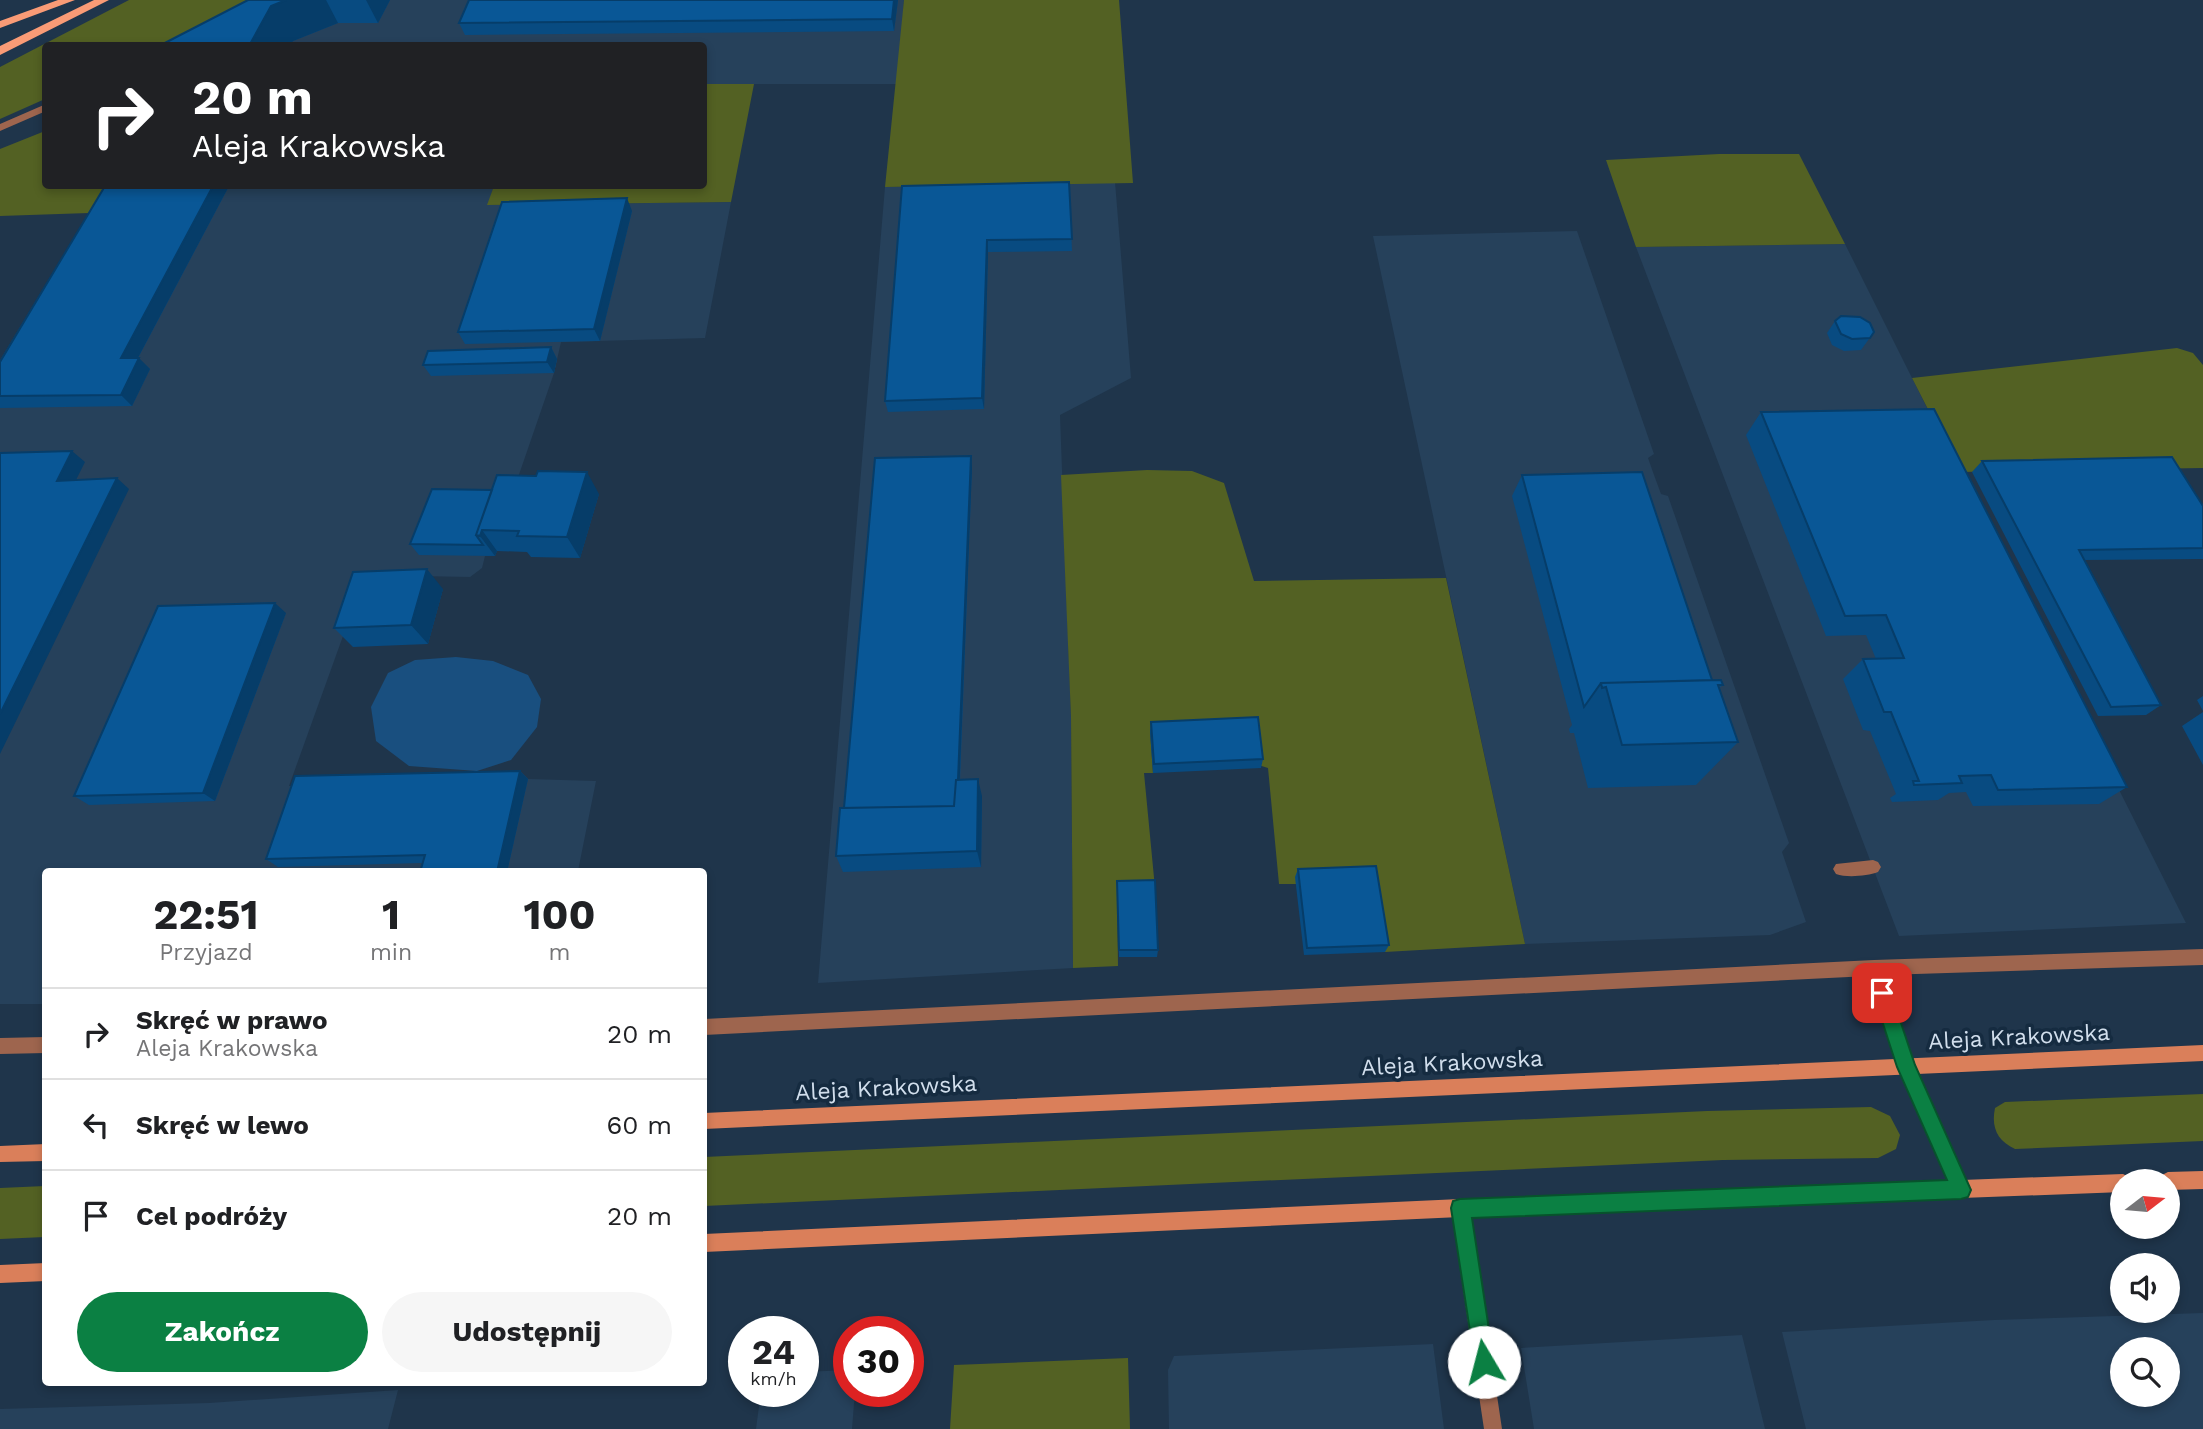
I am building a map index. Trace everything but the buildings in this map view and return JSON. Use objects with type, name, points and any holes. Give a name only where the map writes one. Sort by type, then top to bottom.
[{"type":"main road","points":[[0,25],[69,0]]},
{"type":"main road","points":[[0,51],[103,0]]},
{"type":"main road","name":"Aleja Krakowska","points":[[707,1121],[2203,1054]]},
{"type":"main road","points":[[0,1154],[42,1152]]},
{"type":"main road","points":[[2180,1181],[2203,1180]]},
{"type":"main road","points":[[707,1243],[1460,1208],[2110,1184]]},
{"type":"main road","points":[[0,1274],[42,1272]]},
{"type":"street","points":[[0,128],[42,109]]},
{"type":"street","points":[[1841,869],[1873,867]]},
{"type":"street","points":[[707,1027],[1874,968],[2203,957]]},
{"type":"street","points":[[1874,968],[1907,1067],[1961,1190]]},
{"type":"street","points":[[0,1046],[42,1045]]},
{"type":"street","points":[[1460,1208],[1493,1429]]},
{"type":"shaded area","points":[[337,0],[904,0],[898,84],[707,84],[707,42],[258,42]]},
{"type":"shaded area","points":[[1115,182],[1131,378],[1060,415],[1071,717],[1073,968],[818,983],[885,187]]},
{"type":"shaded area","points":[[103,189],[493,189],[488,205],[731,202],[705,338],[561,342],[554,373],[491,556],[485,556],[482,568],[470,577],[365,575],[289,786],[528,779],[596,781],[579,868],[42,868],[42,1004],[0,1004],[0,360]]},
{"type":"shaded area","points":[[1577,231],[1654,454],[1648,458],[1661,494],[1668,496],[1789,843],[1782,852],[1806,922],[1770,935],[1525,944],[1373,236]]},
{"type":"shaded area","points":[[1845,244],[2186,923],[1899,936],[1636,247]]},
{"type":"shaded area","points":[[2203,1313],[2203,1429],[1806,1429],[1782,1332],[2110,1316],[2110,1323],[2180,1323],[2180,1314]]},
{"type":"shaded area","points":[[1742,1335],[1765,1429],[1534,1429],[1521,1348]]},
{"type":"shaded area","points":[[1433,1344],[1444,1429],[1169,1429],[1168,1370],[1174,1356]]},
{"type":"shaded area","points":[[819,1371],[833,1371],[833,1407],[854,1407],[852,1429],[756,1429],[759,1407],[819,1407]]},
{"type":"shaded area","points":[[398,1390],[388,1429],[0,1429],[0,1409],[209,1403]]},
{"type":"green space","points":[[129,0],[263,0],[171,42],[48,42]]},
{"type":"green space","points":[[904,0],[1119,0],[1133,183],[885,187]]},
{"type":"green space","points":[[42,45],[42,100],[0,119],[0,67]]},
{"type":"green space","points":[[707,84],[754,84],[731,202],[487,205],[493,189],[707,189]]},
{"type":"green space","points":[[42,132],[42,189],[103,189],[89,213],[0,216],[0,149]]},
{"type":"green space","points":[[1719,154],[1799,154],[1845,244],[1636,247],[1606,160]]},
{"type":"green space","points":[[2177,348],[2193,353],[2203,365],[2203,468],[1960,472],[1912,378]]},
{"type":"green space","points":[[1147,470],[1192,471],[1224,483],[1254,581],[1446,578],[1525,944],[1385,952],[1296,884],[1279,884],[1268,768],[1150,731],[1153,773],[1144,773],[1155,888],[1117,889],[1118,966],[1073,968],[1071,717],[1061,475]]},
{"type":"green space","points":[[2203,1094],[2203,1141],[2015,1149],[2000,1138],[1994,1121],[1995,1108],[2005,1102]]},
{"type":"green space","points":[[1871,1107],[1890,1116],[1900,1135],[1896,1149],[1878,1158],[1723,1160],[707,1206],[707,1157],[1707,1111]]},
{"type":"green space","points":[[42,1186],[42,1237],[0,1239],[0,1188]]},
{"type":"green space","points":[[1128,1358],[1130,1429],[950,1429],[954,1365]]},
{"type":"water","points":[[456,657],[493,661],[528,675],[541,699],[537,727],[511,760],[477,771],[409,766],[376,741],[371,707],[388,673],[415,660]]},
{"type":"route","points":[[1484,1362],[1460,1208],[1961,1190],[1907,1067],[1882,993]]}]
